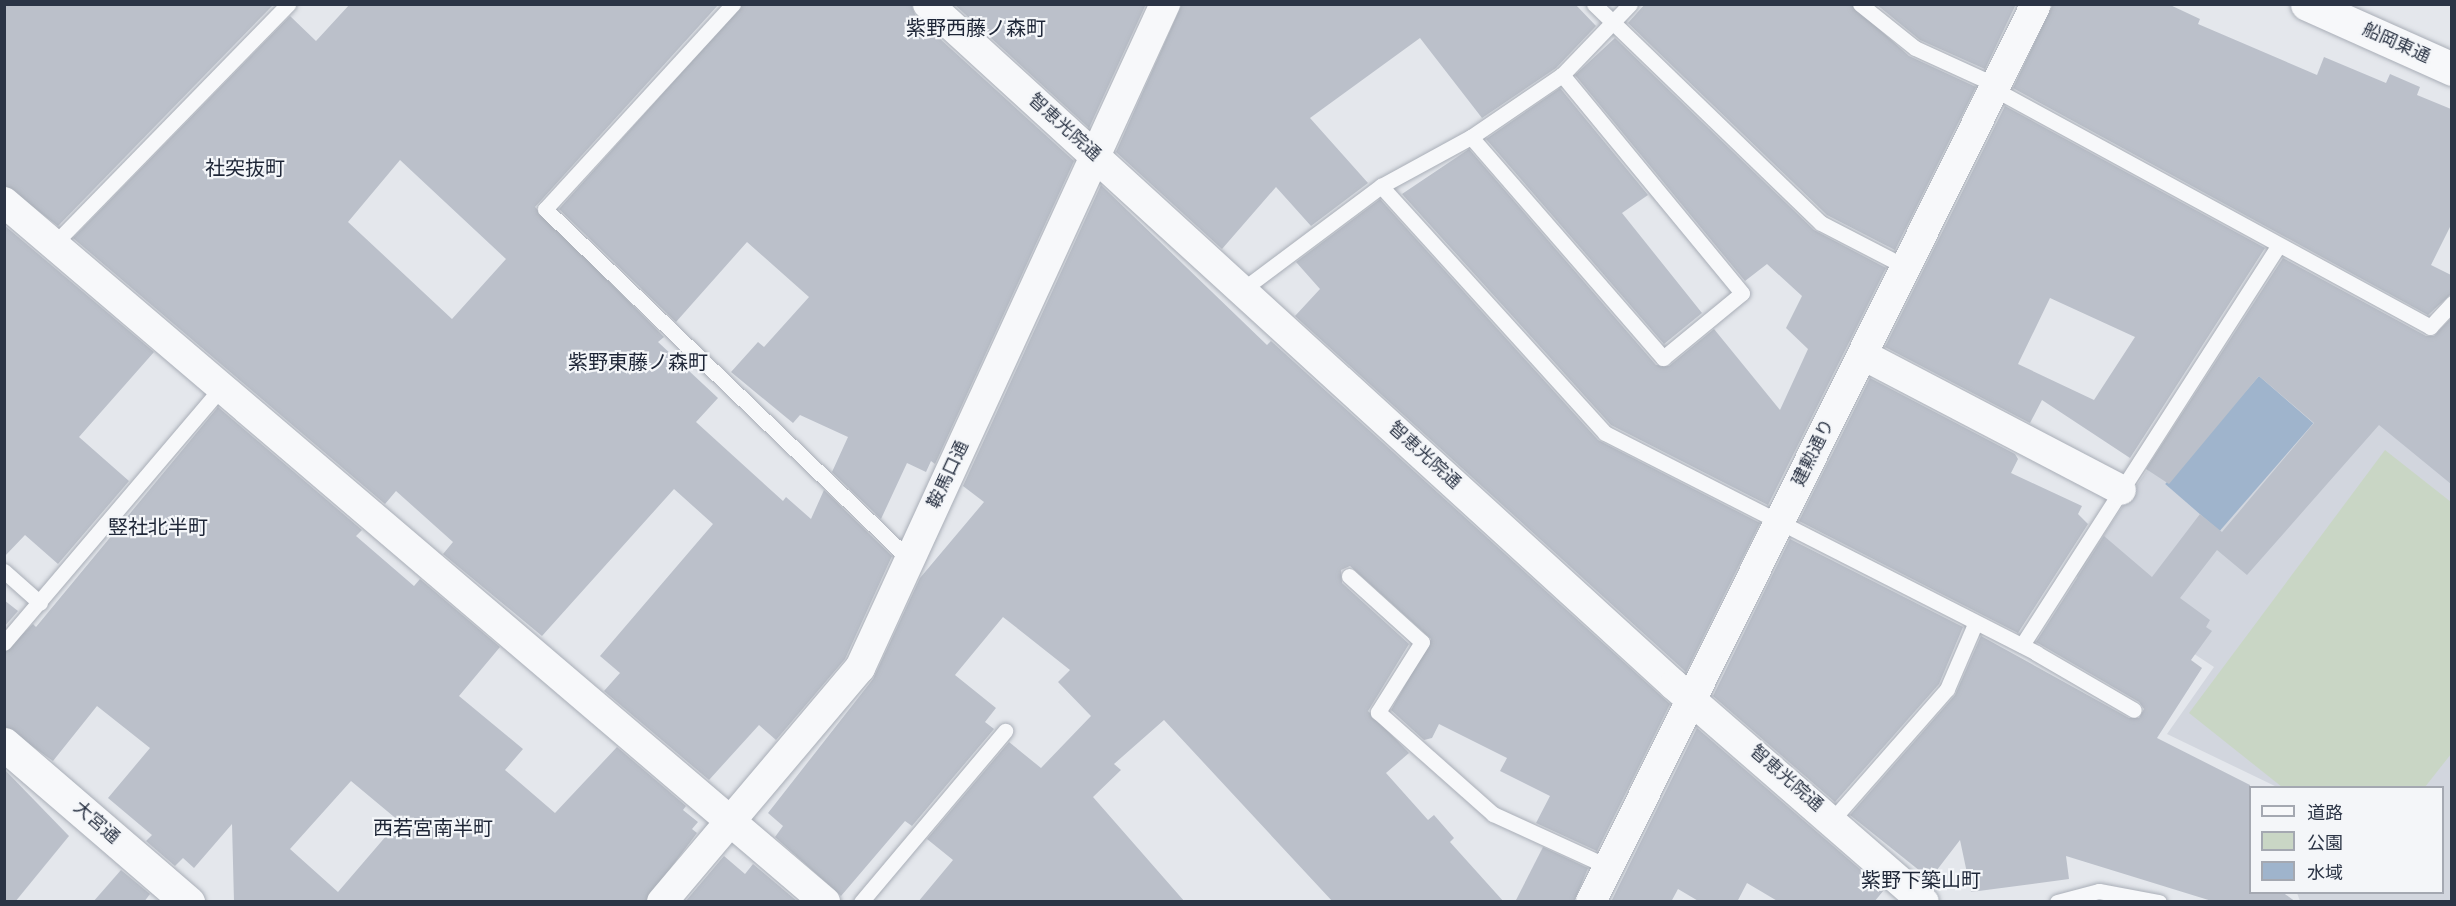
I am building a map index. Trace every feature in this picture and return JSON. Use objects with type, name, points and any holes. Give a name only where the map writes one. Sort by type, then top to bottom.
[{"type":"street","name":"智恵光院通","points":[[928,4],[1694,698],[1924,902]]},
{"type":"street","name":"鞍馬口通","points":[[662,902],[860,668],[1165,4]]},
{"type":"street","name":"建勲通り","points":[[1591,902],[2036,4]]},
{"type":"street","name":"船岡東通","points":[[2307,4],[2451,69]]},
{"type":"street","points":[[4,202],[219,390],[825,902]]},
{"type":"street","points":[[1863,355],[2121,490]]},
{"type":"street","name":"大宮通","points":[[4,744],[188,902]]},
{"type":"lane","points":[[52,245],[288,4]]},
{"type":"lane","points":[[734,4],[545,209],[910,560]]},
{"type":"lane","points":[[1594,4],[1821,223],[1906,267]]},
{"type":"lane","points":[[1242,290],[1381,186],[1471,137],[1562,75],[1630,4]]},
{"type":"lane","points":[[1860,4],[1915,48],[1995,87],[2430,327],[2451,303]]},
{"type":"lane","points":[[1471,137],[1663,358],[1742,293],[1562,75]]},
{"type":"lane","points":[[1381,186],[1605,433],[1975,624],[2022,645],[2133,710]]},
{"type":"lane","points":[[2022,645],[2121,490],[2228,331],[2279,245]]},
{"type":"lane","points":[[4,643],[219,390]]},
{"type":"lane","points":[[4,570],[40,603]]},
{"type":"lane","points":[[1349,576],[1422,642],[1378,712],[1493,814],[1609,867]]},
{"type":"lane","points":[[1832,820],[1947,689],[1975,624]]},
{"type":"lane","points":[[861,902],[1005,731]]},
{"type":"lane","points":[[2056,902],[2099,891],[2158,902]]},
{"type":"shaded area","points":[[2451,326],[2451,901],[2300,901],[2297,894],[2444,894],[2444,786],[2275,786],[2167,734],[2214,667],[2076,576],[2240,332],[2366,435]]},
{"type":"green space","points":[[2385,450],[2451,502],[2451,754],[2426,786],[2281,786],[2189,713]]},
{"type":"water","points":[[2259,376],[2313,423],[2220,531],[2165,484]]},
{"type":"building","points":[[4,4],[274,4],[58,226],[4,185]]},
{"type":"building","points":[[350,4],[719,4],[535,207],[664,337],[658,342],[718,398],[696,422],[783,501],[786,497],[811,519],[824,490],[892,556],[845,659],[776,740],[759,725],[709,780],[604,691],[620,673],[600,656],[713,524],[674,489],[542,636],[443,554],[453,542],[396,491],[385,504],[73,238],[290,16],[316,41]],"holes":[[[400,160],[506,259],[452,319],[348,222]]]},
{"type":"building","points":[[743,4],[911,4],[916,17],[1074,161],[935,464],[931,461],[926,472],[907,463],[881,519],[832,472],[848,437],[800,415],[793,423],[731,372],[758,342],[764,347],[809,297],[747,242],[676,322],[559,209]]},
{"type":"building","points":[[954,4],[1146,4],[1089,128]]},
{"type":"building","points":[[1182,4],[1575,4],[1596,26],[1556,68],[1482,118],[1420,38],[1310,118],[1368,183],[1311,226],[1276,187],[1222,249],[1116,152]]},
{"type":"building","points":[[1645,4],[1851,4],[1909,56],[1976,87],[1895,250],[1827,215],[1628,23]]},
{"type":"building","points":[[1876,4],[2016,4],[1985,69],[1920,40]]},
{"type":"building","points":[[2053,4],[2168,4],[2200,19],[2198,24],[2317,75],[2324,57],[2386,83],[2390,74],[2420,87],[2417,95],[2451,109],[2451,225],[2431,265],[2451,275],[2451,294],[2428,315],[2013,88]]},
{"type":"building","points":[[1615,38],[1814,230],[1886,268],[1768,505],[1611,425],[1402,194],[1469,149],[1656,365],[1669,366],[1714,329],[1780,410],[1808,349],[1786,328],[1802,296],[1767,264],[1745,281],[1575,75]]},
{"type":"building","points":[[1560,88],[1648,195],[1622,213],[1702,313],[1664,344],[1486,139]]},
{"type":"building","points":[[2005,106],[2265,248],[2130,458],[2042,400],[2030,423],[1885,347]],"holes":[[[2050,298],[2135,337],[2094,400],[2018,364]]]},
{"type":"building","points":[[1101,185],[1267,345],[1271,341],[1670,704],[1597,851],[1536,823],[1550,796],[1500,771],[1507,758],[1439,724],[1432,738],[1424,740],[1391,710],[1431,639],[1350,566],[1341,570],[1342,583],[1409,644],[1368,711],[1409,753],[1386,773],[1428,820],[1434,815],[1454,838],[1450,842],[1504,902],[1333,902],[1164,720],[1114,764],[1121,770],[1093,797],[1185,902],[918,902],[953,860],[927,839],[1009,742],[1041,768],[1091,716],[1058,682],[1070,670],[1003,617],[955,675],[996,708],[985,722],[994,729],[912,826],[905,821],[841,896],[775,837],[783,826],[768,813],[873,679],[920,578],[984,502],[963,486]]},
{"type":"building","points":[[1380,199],[1598,440],[1760,523],[1686,672],[1295,316],[1320,289],[1296,262]]},
{"type":"building","points":[[4,225],[154,352],[79,437],[129,481],[58,564],[25,535],[4,557]]},
{"type":"building","points":[[2283,258],[2426,336],[2434,336],[2451,318],[2451,484],[2379,425],[2247,575],[2217,550],[2180,598],[2210,620],[2206,627],[2212,631],[2191,660],[2202,668],[2157,738],[2250,785],[2249,894],[2285,894],[2296,902],[2215,902],[2066,856],[2069,879],[1971,892],[1960,840],[1930,879],[1850,815],[1955,695],[1981,636],[2129,718],[2139,718],[2144,709],[2139,702],[2036,642],[2104,536],[2152,577],[2200,514],[2222,532],[2314,423],[2259,376],[2169,484],[2146,469]]},
{"type":"building","points":[[1870,378],[2015,454],[2018,459],[2011,473],[2082,506],[2078,514],[2088,524],[2018,633],[1799,521]]},
{"type":"building","points":[[218,407],[362,530],[356,536],[414,586],[420,579],[500,647],[459,696],[523,749],[505,770],[555,813],[617,747],[686,806],[683,810],[698,822],[692,829],[697,833],[645,902],[234,902],[232,824],[194,868],[183,858],[175,866],[146,841],[152,835],[108,798],[150,748],[97,706],[53,761],[4,726],[4,652],[33,624],[36,627]],"holes":[[[351,781],[399,821],[338,892],[290,849]]]},
{"type":"building","points":[[1790,539],[1963,627],[1939,684],[1835,802],[1713,696]]},
{"type":"building","points":[[4,600],[18,611],[4,627]]},
{"type":"building","points":[[1697,728],[1884,890],[1874,902],[1779,902],[1747,883],[1737,902],[1700,902],[1678,889],[1671,902],[1611,902]]},
{"type":"building","points":[[4,769],[69,836],[15,902],[4,902]]},
{"type":"building","points":[[1543,847],[1588,868],[1574,902],[1515,902]]},
{"type":"building","points":[[724,856],[745,874],[753,864],[798,902],[685,902]]},
{"type":"building","points":[[121,870],[150,894],[144,902],[93,902]]},
{"type":"district","name":"紫野西藤ノ森町","points":[[976,29]]},
{"type":"district","name":"社突抜町","points":[[245,169]]},
{"type":"district","name":"紫野東藤ノ森町","points":[[638,363]]},
{"type":"district","name":"竪社北半町","points":[[158,528]]},
{"type":"district","name":"西若宮南半町","points":[[433,829]]},
{"type":"district","name":"紫野下築山町","points":[[1921,881]]}]
